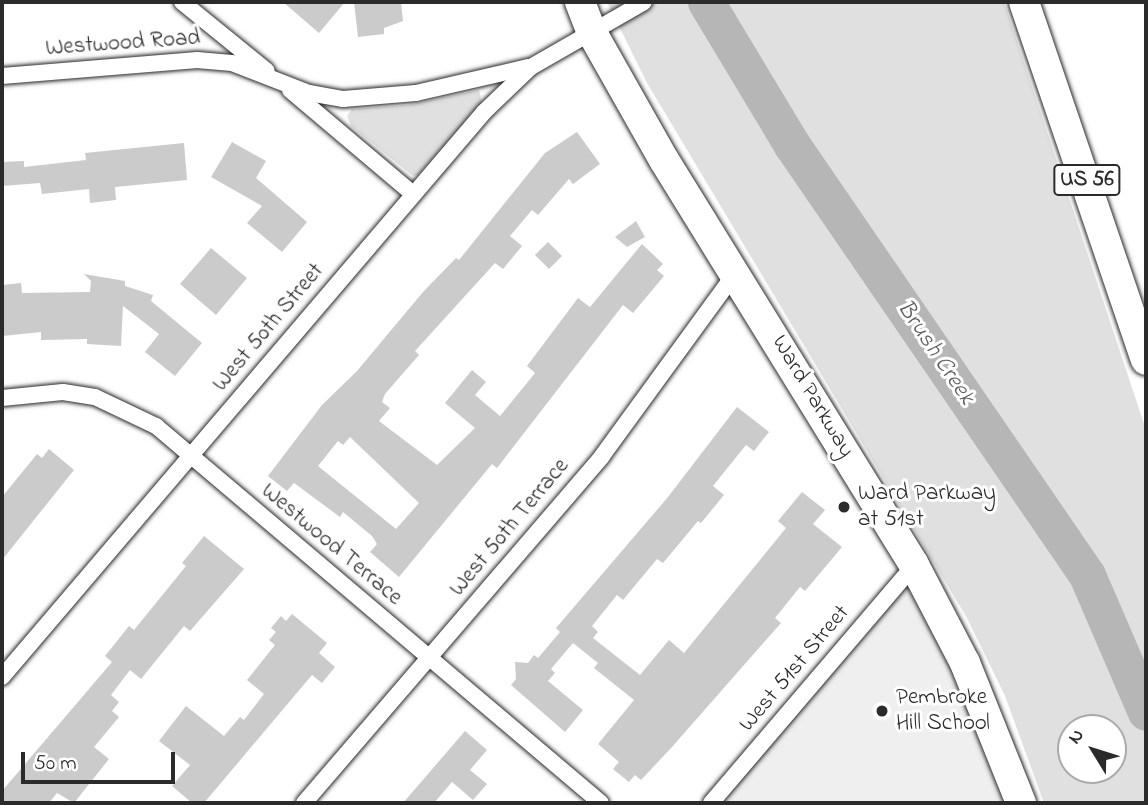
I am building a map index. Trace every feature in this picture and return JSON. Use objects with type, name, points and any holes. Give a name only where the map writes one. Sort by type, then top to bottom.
[{"type":"highway","name":"Ward Parkway","points":[[580,2],[591,31],[664,160],[736,272],[914,565],[965,663],[1021,803]]},
{"type":"highway","name":"US 56","points":[[1024,2],[1146,360]]},
{"type":"street","points":[[183,2],[413,194]]},
{"type":"street","name":"West 50th Street","points":[[2,677],[484,112],[531,67],[643,2]]},
{"type":"street","name":"Westwood Road","points":[[2,76],[197,60],[232,63],[309,93],[343,99],[416,93],[531,67]]},
{"type":"street","name":"West 50th Terrace","points":[[304,803],[430,658],[648,398],[736,272]]},
{"type":"street","name":"Westwood Terrace","points":[[2,398],[63,392],[94,397],[147,420],[601,803]]},
{"type":"street","name":"West 51st Street","points":[[711,803],[914,565]]},
{"type":"shaded area","points":[[607,2],[1004,2],[1146,430],[1146,803],[1044,803],[1005,696],[967,618],[647,83]]},
{"type":"shaded area","points":[[479,90],[482,102],[418,175],[413,176],[351,126],[347,116],[352,109],[408,105]]},
{"type":"shaded area","name":"Pembroke Hill School","points":[[907,586],[920,600],[1021,803],[711,803],[883,602],[891,605]]},
{"type":"building","points":[[283,2],[345,2],[319,33]]},
{"type":"building","points":[[354,2],[401,2],[403,21],[384,28],[384,34],[358,37]]},
{"type":"building","points":[[577,132],[600,164],[573,184],[569,179],[538,215],[532,210],[510,236],[522,246],[503,269],[495,263],[415,351],[419,355],[385,394],[382,402],[390,408],[379,421],[437,465],[475,428],[445,403],[472,370],[486,382],[475,395],[500,416],[535,373],[527,366],[578,298],[590,307],[642,244],[663,264],[657,270],[664,276],[633,313],[623,305],[497,468],[492,464],[399,577],[370,552],[377,544],[372,536],[343,512],[340,517],[294,483],[287,491],[268,476],[322,405],[357,371],[423,292],[456,258],[459,260],[545,153]],"holes":[[[350,437],[419,503],[396,529],[318,466],[338,441],[343,445]]]},
{"type":"building","points":[[232,142],[266,161],[256,178],[307,222],[282,252],[247,223],[262,206],[211,177]]},
{"type":"building","points":[[184,143],[187,180],[115,187],[116,200],[90,203],[89,189],[42,194],[40,183],[2,186],[2,162],[24,161],[24,167],[86,160],[85,153]]},
{"type":"building","points":[[636,221],[645,237],[627,247],[615,237]]},
{"type":"building","points":[[548,242],[562,256],[549,269],[535,255]]},
{"type":"building","points":[[211,248],[247,278],[216,315],[180,284]]},
{"type":"building","points":[[84,274],[125,281],[125,286],[153,295],[151,301],[202,343],[175,376],[145,352],[159,334],[123,306],[121,346],[87,344],[87,339],[41,340],[41,332],[2,336],[2,285],[21,283],[22,293],[90,292],[91,281]]},
{"type":"building","points":[[737,407],[769,432],[754,451],[746,445],[713,486],[724,495],[701,523],[698,521],[663,563],[657,559],[623,600],[617,595],[592,626],[598,632],[593,638],[640,675],[669,640],[684,653],[786,528],[778,521],[802,492],[825,510],[813,524],[842,547],[805,591],[800,587],[775,618],[781,623],[672,747],[641,780],[635,775],[629,782],[613,769],[619,762],[598,744],[634,700],[594,668],[598,663],[573,643],[551,669],[555,673],[548,681],[583,710],[565,732],[511,685],[516,679],[515,662],[528,663],[534,655],[538,658],[560,632],[556,628],[668,497]]},
{"type":"building","points":[[49,449],[74,470],[2,560],[2,497],[37,454],[42,458]]},
{"type":"building","points":[[204,536],[244,569],[190,631],[184,626],[141,679],[130,670],[111,695],[119,702],[112,711],[119,717],[94,747],[109,759],[74,803],[57,793],[49,803],[2,803],[2,791],[112,662],[105,656],[129,626],[134,630],[186,566],[182,563]]},
{"type":"building","points":[[292,614],[327,643],[319,653],[335,667],[322,683],[312,675],[204,803],[192,803],[172,786],[190,765],[159,741],[186,706],[224,736],[240,717],[244,720],[264,694],[247,680],[275,645],[269,640],[276,632],[271,628],[281,616],[286,621]]},
{"type":"building","points":[[465,731],[487,750],[470,770],[487,784],[473,800],[452,782],[434,803],[403,803]]},
{"type":"waterway","name":"Brush Creek","points":[[706,2],[792,145],[1087,575],[1146,712]]},
{"type":"place","name":"Ward Parkway at 51st","points":[[844,507]]},
{"type":"place","name":"Pembroke Hill School","points":[[882,711]]}]
